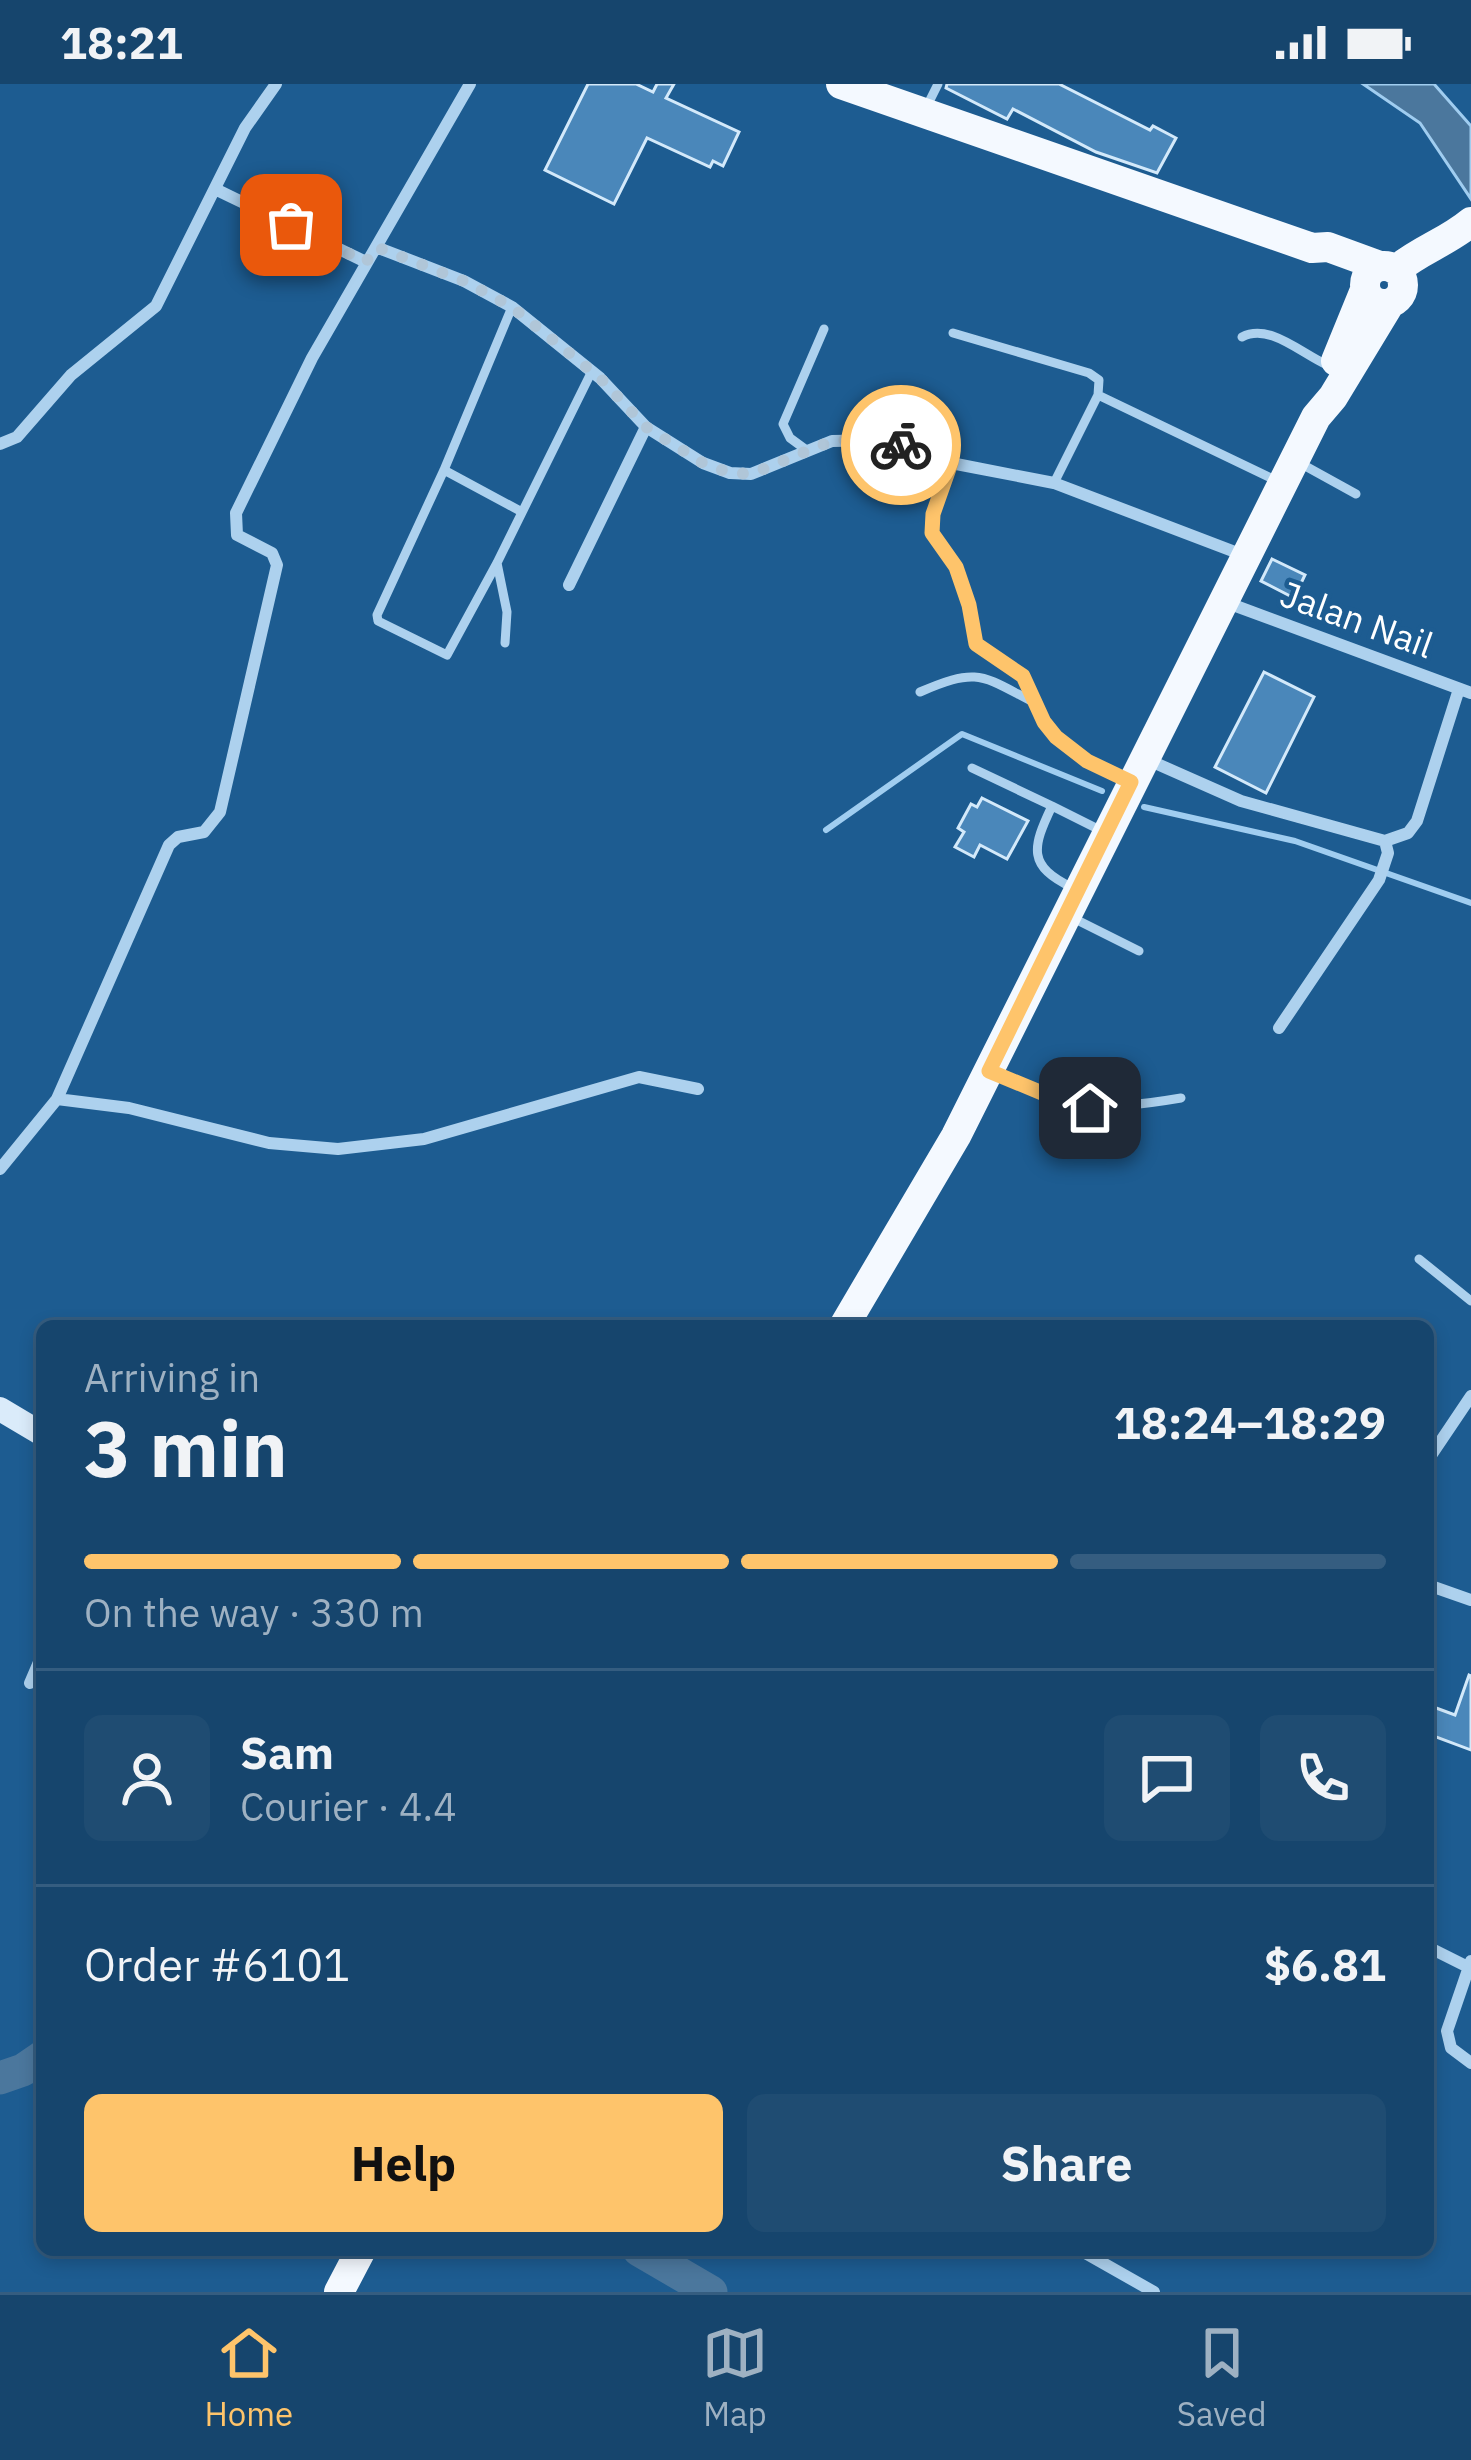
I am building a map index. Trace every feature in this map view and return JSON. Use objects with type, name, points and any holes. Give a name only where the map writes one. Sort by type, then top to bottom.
[{"type":"main road","points":[[847,85],[1312,248],[1323,259],[1383,284]]},
{"type":"main road","points":[[849,1320],[920,1202],[989,1071],[1316,417],[1333,368],[1383,284],[1416,254],[1462,232]]},
{"type":"main road","points":[[1316,417],[1333,397],[1383,284]]},
{"type":"main road","points":[[339,2292],[358,2256]]},
{"type":"street","points":[[0,443],[17,437],[70,375],[156,306],[255,111],[276,84]]},
{"type":"street","points":[[0,1169],[57,1100],[170,844],[209,828],[226,798],[278,565],[272,553],[237,535],[233,522],[312,358],[470,84]]},
{"type":"street","points":[[215,189],[366,262]]},
{"type":"street","points":[[376,247],[464,281],[512,307],[592,371],[646,427],[703,463],[730,473],[751,474],[832,441],[871,438],[951,463],[1054,483],[1246,556]]},
{"type":"street","points":[[568,585],[646,427]]},
{"type":"street","name":"Jalan Nail","points":[[1223,601],[1465,691]]},
{"type":"street","points":[[1137,770],[1385,841],[1408,833],[1417,820],[1465,691]]},
{"type":"street","points":[[1280,1028],[1379,880],[1385,865],[1385,841]]},
{"type":"street","points":[[57,1100],[129,1108],[269,1143],[338,1149],[424,1139],[639,1077],[698,1089]]},
{"type":"street","points":[[1434,1451],[1471,1396]]},
{"type":"street","points":[[0,1409],[36,1430]]},
{"type":"street","points":[[1434,1588],[1471,1600]]},
{"type":"street","points":[[30,1683],[36,1669]]},
{"type":"street","points":[[1434,1949],[1469,1964],[1447,2031],[1451,2048],[1471,2062]]},
{"type":"street","points":[[1091,2256],[1154,2292]]},
{"type":"lane","points":[[923,112],[938,84]]},
{"type":"lane","points":[[512,307],[376,619],[447,655],[592,371]]},
{"type":"lane","points":[[805,449],[790,438],[783,424],[824,329]]},
{"type":"lane","points":[[1242,337],[1255,330],[1269,331],[1293,350],[1333,368]]},
{"type":"lane","points":[[952,333],[1099,380],[1098,394],[1054,483]]},
{"type":"lane","points":[[1098,394],[1288,472],[1356,494]]},
{"type":"lane","points":[[951,463],[933,514],[932,533],[956,567],[976,644],[1023,676],[1056,737],[1076,754],[1137,770]]},
{"type":"lane","points":[[444,470],[522,512]]},
{"type":"lane","points":[[497,563],[507,612],[505,643]]},
{"type":"lane","points":[[920,692],[955,676],[986,675],[1037,704]]},
{"type":"lane","points":[[972,768],[1106,833]]},
{"type":"lane","points":[[1052,806],[1036,854],[1072,903],[1139,951]]},
{"type":"lane","points":[[989,1071],[1090,1108],[1181,1098]]},
{"type":"lane","points":[[1419,1258],[1471,1301]]},
{"type":"water","points":[[1363,84],[1434,84],[1471,126],[1471,199],[1420,123]]},
{"type":"building","points":[[588,84],[636,84],[653,92],[657,84],[674,84],[666,98],[739,132],[723,166],[713,161],[710,167],[647,138],[614,204],[545,170]]},
{"type":"building","points":[[947,84],[1059,84],[1150,130],[1153,126],[1176,138],[1157,173],[1096,152],[1013,109],[1007,119],[946,88]]},
{"type":"building","points":[[1272,559],[1305,575],[1294,598],[1261,581]]},
{"type":"building","points":[[1264,672],[1314,697],[1266,793],[1215,767]]},
{"type":"building","points":[[982,798],[1028,821],[1007,859],[980,845],[974,857],[955,847],[964,832],[958,828],[971,804],[977,807]]},
{"type":"building","points":[[1469,1675],[1471,1750],[1434,1736],[1434,1707],[1455,1715]]},
{"type":"waterway","points":[[826,830],[962,734],[1102,791]]},
{"type":"waterway","points":[[1144,807],[1295,841],[1471,903]]},
{"type":"waterway","points":[[0,2078],[36,2061]]},
{"type":"waterway","points":[[649,2256],[711,2292]]},
{"type":"way so far","points":[[291,225],[366,262],[376,247],[464,281],[512,307],[600,378],[646,427],[703,463],[730,473],[751,474],[832,441],[871,438],[901,445]]},
{"type":"route","points":[[901,445],[951,463],[931,527],[956,567],[976,644],[1023,676],[1056,737],[1087,761],[1131,782],[989,1071],[1090,1108]]}]
